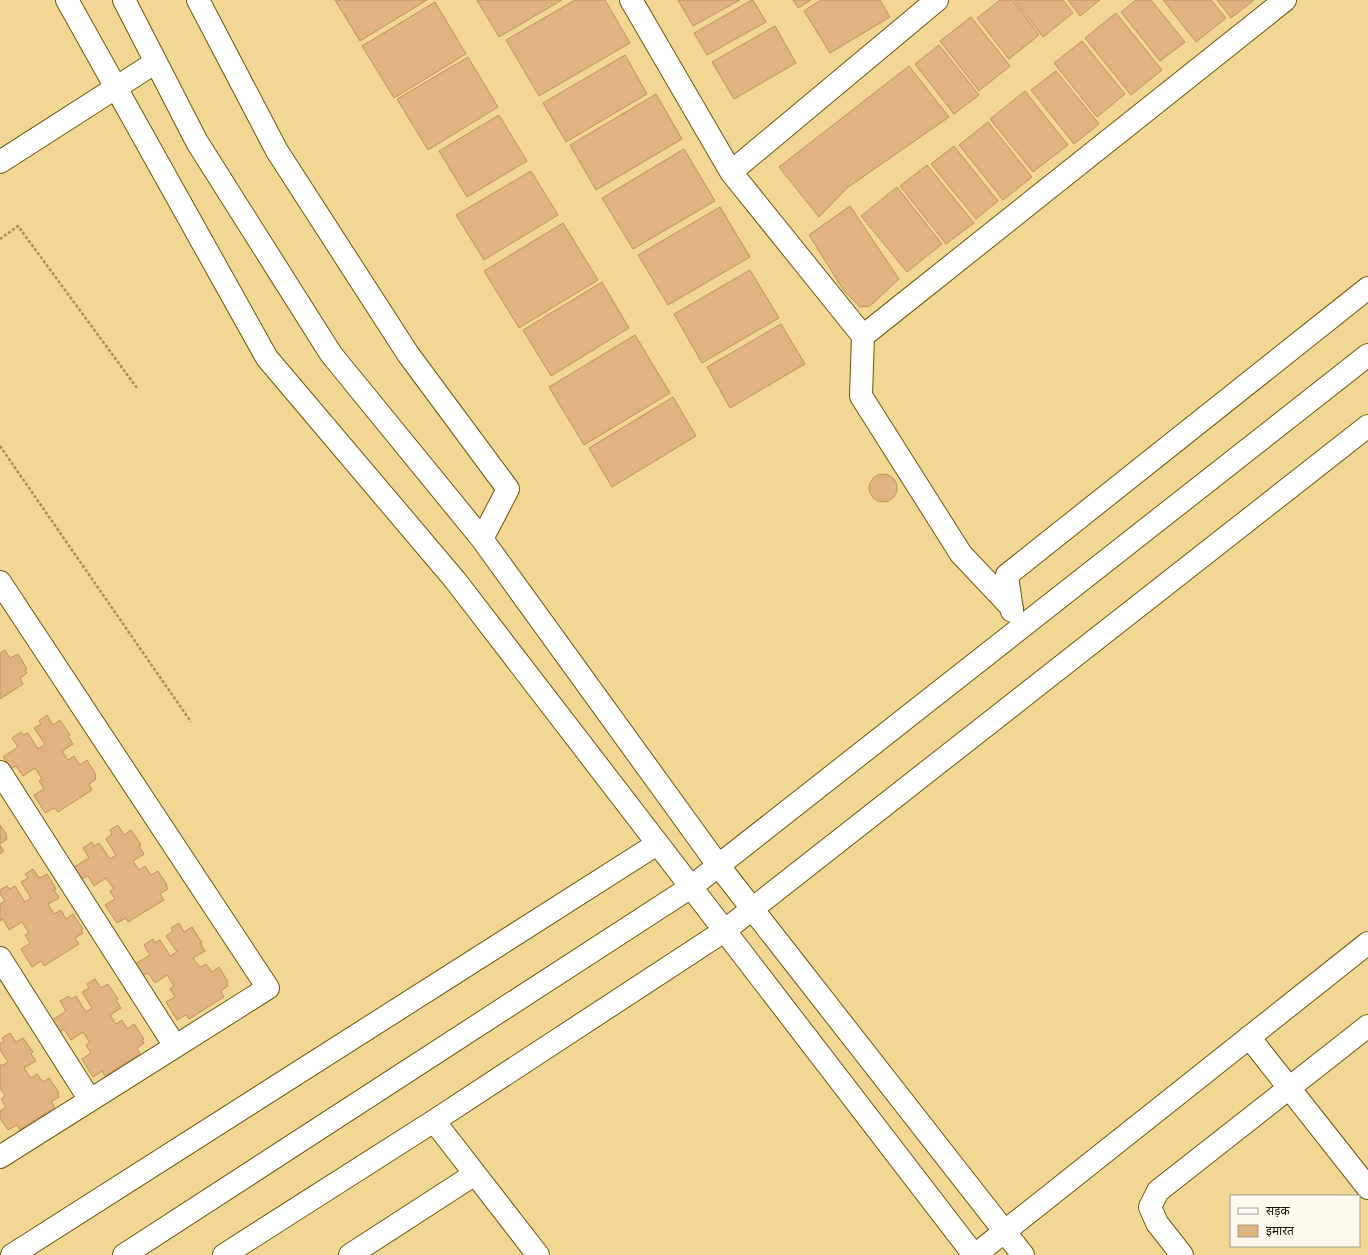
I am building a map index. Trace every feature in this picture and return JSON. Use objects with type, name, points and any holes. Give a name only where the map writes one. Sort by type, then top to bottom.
[{"type":"street","points":[[67,0],[267,358],[455,580],[975,1255],[1368,943]]},
{"type":"street","points":[[124,0],[197,142],[331,354],[482,539],[718,865],[1023,1255]]},
{"type":"street","points":[[198,0],[277,151],[408,354],[508,489],[482,539]]},
{"type":"street","points":[[632,0],[731,172],[863,336],[861,396],[961,554],[1012,608]]},
{"type":"street","points":[[863,336],[1285,0]]},
{"type":"street","points":[[731,172],[928,3]]},
{"type":"street","points":[[0,162],[156,62]]},
{"type":"street","points":[[1016,632],[1007,575],[1368,288]]},
{"type":"street","points":[[124,1255],[691,887],[1368,355]]},
{"type":"street","points":[[224,1255],[434,1121],[724,930],[1368,426]]},
{"type":"street","points":[[0,582],[268,988],[0,1157]]},
{"type":"street","points":[[0,772],[175,1046]]},
{"type":"street","points":[[12,1255],[657,844]]},
{"type":"street","points":[[0,958],[90,1100]]},
{"type":"street","points":[[1182,1255],[1157,1223],[1150,1207],[1158,1190],[1368,1026]]},
{"type":"street","points":[[1249,1037],[1368,1188]]},
{"type":"street","points":[[434,1121],[538,1255]]},
{"type":"street","points":[[350,1255],[475,1174]]},
{"type":"path","points":[[0,239],[18,226],[137,388]]},
{"type":"path","points":[[0,446],[191,722]]},
{"type":"building","points":[[335,0],[427,0],[360,41]]},
{"type":"building","points":[[477,0],[562,0],[499,37]]},
{"type":"building","points":[[575,0],[605,0],[630,43],[539,96],[506,40]]},
{"type":"building","points":[[678,0],[740,0],[693,26]]},
{"type":"building","points":[[752,0],[766,22],[707,55],[694,33]]},
{"type":"building","points":[[793,0],[811,0],[798,8]]},
{"type":"building","points":[[821,0],[880,0],[890,17],[830,53],[804,11]]},
{"type":"building","points":[[1000,0],[1012,0],[1039,35],[1009,59],[977,18]]},
{"type":"building","points":[[1014,0],[1063,0],[1073,13],[1043,37]]},
{"type":"building","points":[[1068,0],[1100,0],[1080,16]]},
{"type":"building","points":[[1136,0],[1151,0],[1185,42],[1160,61],[1121,12]]},
{"type":"building","points":[[1163,0],[1211,0],[1226,18],[1196,42]]},
{"type":"building","points":[[1217,0],[1254,0],[1231,18]]},
{"type":"building","points":[[435,2],[466,54],[394,98],[362,46]]},
{"type":"building","points":[[1116,13],[1162,70],[1131,95],[1085,38]]},
{"type":"building","points":[[971,17],[1010,66],[979,91],[940,41]]},
{"type":"building","points":[[775,26],[796,63],[734,99],[712,62]]},
{"type":"building","points":[[1082,41],[1125,94],[1097,117],[1054,63]]},
{"type":"building","points":[[939,45],[979,95],[954,114],[915,64]]},
{"type":"building","points":[[625,55],[647,94],[566,142],[543,103]]},
{"type":"building","points":[[468,57],[498,107],[428,150],[397,99]]},
{"type":"building","points":[[909,66],[949,117],[847,188],[819,217],[779,167]]},
{"type":"building","points":[[1056,71],[1099,124],[1074,144],[1031,90]]},
{"type":"building","points":[[1025,91],[1068,145],[1033,172],[990,119]]},
{"type":"building","points":[[656,94],[682,139],[596,190],[570,145]]},
{"type":"building","points":[[499,115],[527,161],[467,197],[439,151]]},
{"type":"building","points":[[988,122],[1032,177],[1003,200],[959,145]]},
{"type":"building","points":[[954,146],[998,201],[976,219],[931,164]]},
{"type":"building","points":[[684,149],[715,201],[633,249],[602,198]]},
{"type":"building","points":[[927,165],[974,223],[946,244],[900,186]]},
{"type":"building","points":[[531,171],[558,215],[484,260],[456,215]]},
{"type":"building","points":[[897,187],[942,244],[907,272],[861,216]]},
{"type":"building","points":[[850,206],[899,279],[870,306],[860,307],[844,291],[809,235]]},
{"type":"building","points":[[720,207],[750,257],[668,305],[638,255]]},
{"type":"building","points":[[563,223],[598,280],[519,328],[484,271]]},
{"type":"building","points":[[750,270],[779,318],[702,363],[674,314]]},
{"type":"building","points":[[602,282],[629,328],[551,376],[523,330]]},
{"type":"building","points":[[781,324],[805,364],[730,408],[707,367]]},
{"type":"building","points":[[635,335],[670,393],[584,445],[549,387]]},
{"type":"building","points":[[673,397],[696,436],[612,487],[589,448]]},
{"type":"building","points":[[883,474],[893,478],[897,488],[893,498],[883,502],[873,498],[869,488],[873,478]]},
{"type":"building","points":[[5,650],[10,658],[18,654],[27,669],[25,670],[27,673],[20,678],[23,684],[0,699],[0,653]]},
{"type":"building","points":[[47,715],[53,725],[60,720],[70,735],[68,736],[73,744],[62,751],[68,760],[74,756],[80,765],[87,760],[96,775],[96,779],[89,784],[92,790],[58,812],[54,808],[45,813],[34,795],[44,789],[39,781],[42,779],[35,768],[23,776],[16,766],[11,769],[3,757],[18,747],[12,738],[21,732],[23,735],[28,733],[38,749],[45,744],[34,728],[41,724],[39,721]]},
{"type":"building","points":[[0,825],[7,835],[7,839],[0,844]]},
{"type":"building","points":[[118,825],[124,835],[131,830],[141,845],[139,846],[144,854],[133,861],[139,870],[145,866],[151,875],[158,871],[168,889],[160,894],[164,900],[128,922],[126,918],[117,923],[105,905],[115,899],[110,891],[114,889],[106,878],[94,886],[88,876],[82,879],[74,867],[89,858],[83,848],[92,842],[94,846],[99,843],[110,859],[116,855],[106,839],[112,834],[110,830]]},
{"type":"building","points":[[0,845],[4,851],[0,854]]},
{"type":"building","points":[[33,869],[39,878],[47,874],[56,889],[54,890],[59,898],[48,904],[54,914],[61,910],[66,919],[73,914],[83,929],[81,930],[83,933],[75,938],[79,944],[44,966],[41,961],[32,967],[21,949],[30,943],[25,935],[29,933],[22,922],[9,930],[3,919],[0,921],[0,904],[5,901],[0,894],[0,890],[7,886],[10,889],[15,886],[25,902],[31,898],[21,882],[28,878],[25,874]]},
{"type":"building","points":[[179,923],[184,932],[192,927],[202,943],[200,943],[205,951],[193,958],[200,967],[206,964],[212,972],[219,967],[228,982],[228,986],[221,991],[224,997],[189,1019],[186,1015],[177,1020],[166,1002],[175,997],[170,989],[174,986],[167,975],[155,983],[148,973],[142,976],[135,964],[150,955],[144,945],[153,939],[155,943],[160,940],[170,956],[177,952],[166,936],[173,931],[171,928]]},
{"type":"building","points":[[95,979],[101,988],[108,984],[118,999],[116,1000],[121,1008],[110,1015],[116,1024],[122,1020],[127,1029],[134,1024],[144,1039],[142,1040],[144,1043],[137,1048],[140,1054],[105,1076],[102,1071],[93,1077],[82,1059],[91,1053],[86,1045],[90,1043],[83,1032],[71,1040],[64,1029],[59,1033],[51,1021],[66,1011],[60,1001],[69,996],[71,999],[76,996],[86,1012],[92,1008],[82,992],[89,988],[87,984]]},
{"type":"building","points":[[10,1033],[16,1042],[23,1038],[33,1052],[31,1054],[36,1061],[24,1068],[31,1078],[37,1074],[43,1082],[49,1078],[59,1093],[59,1097],[51,1102],[55,1107],[20,1130],[17,1125],[8,1130],[0,1118],[0,1111],[6,1107],[1,1099],[5,1096],[0,1088],[0,1064],[1,1066],[8,1062],[0,1050],[0,1044],[4,1041],[2,1038]]}]
